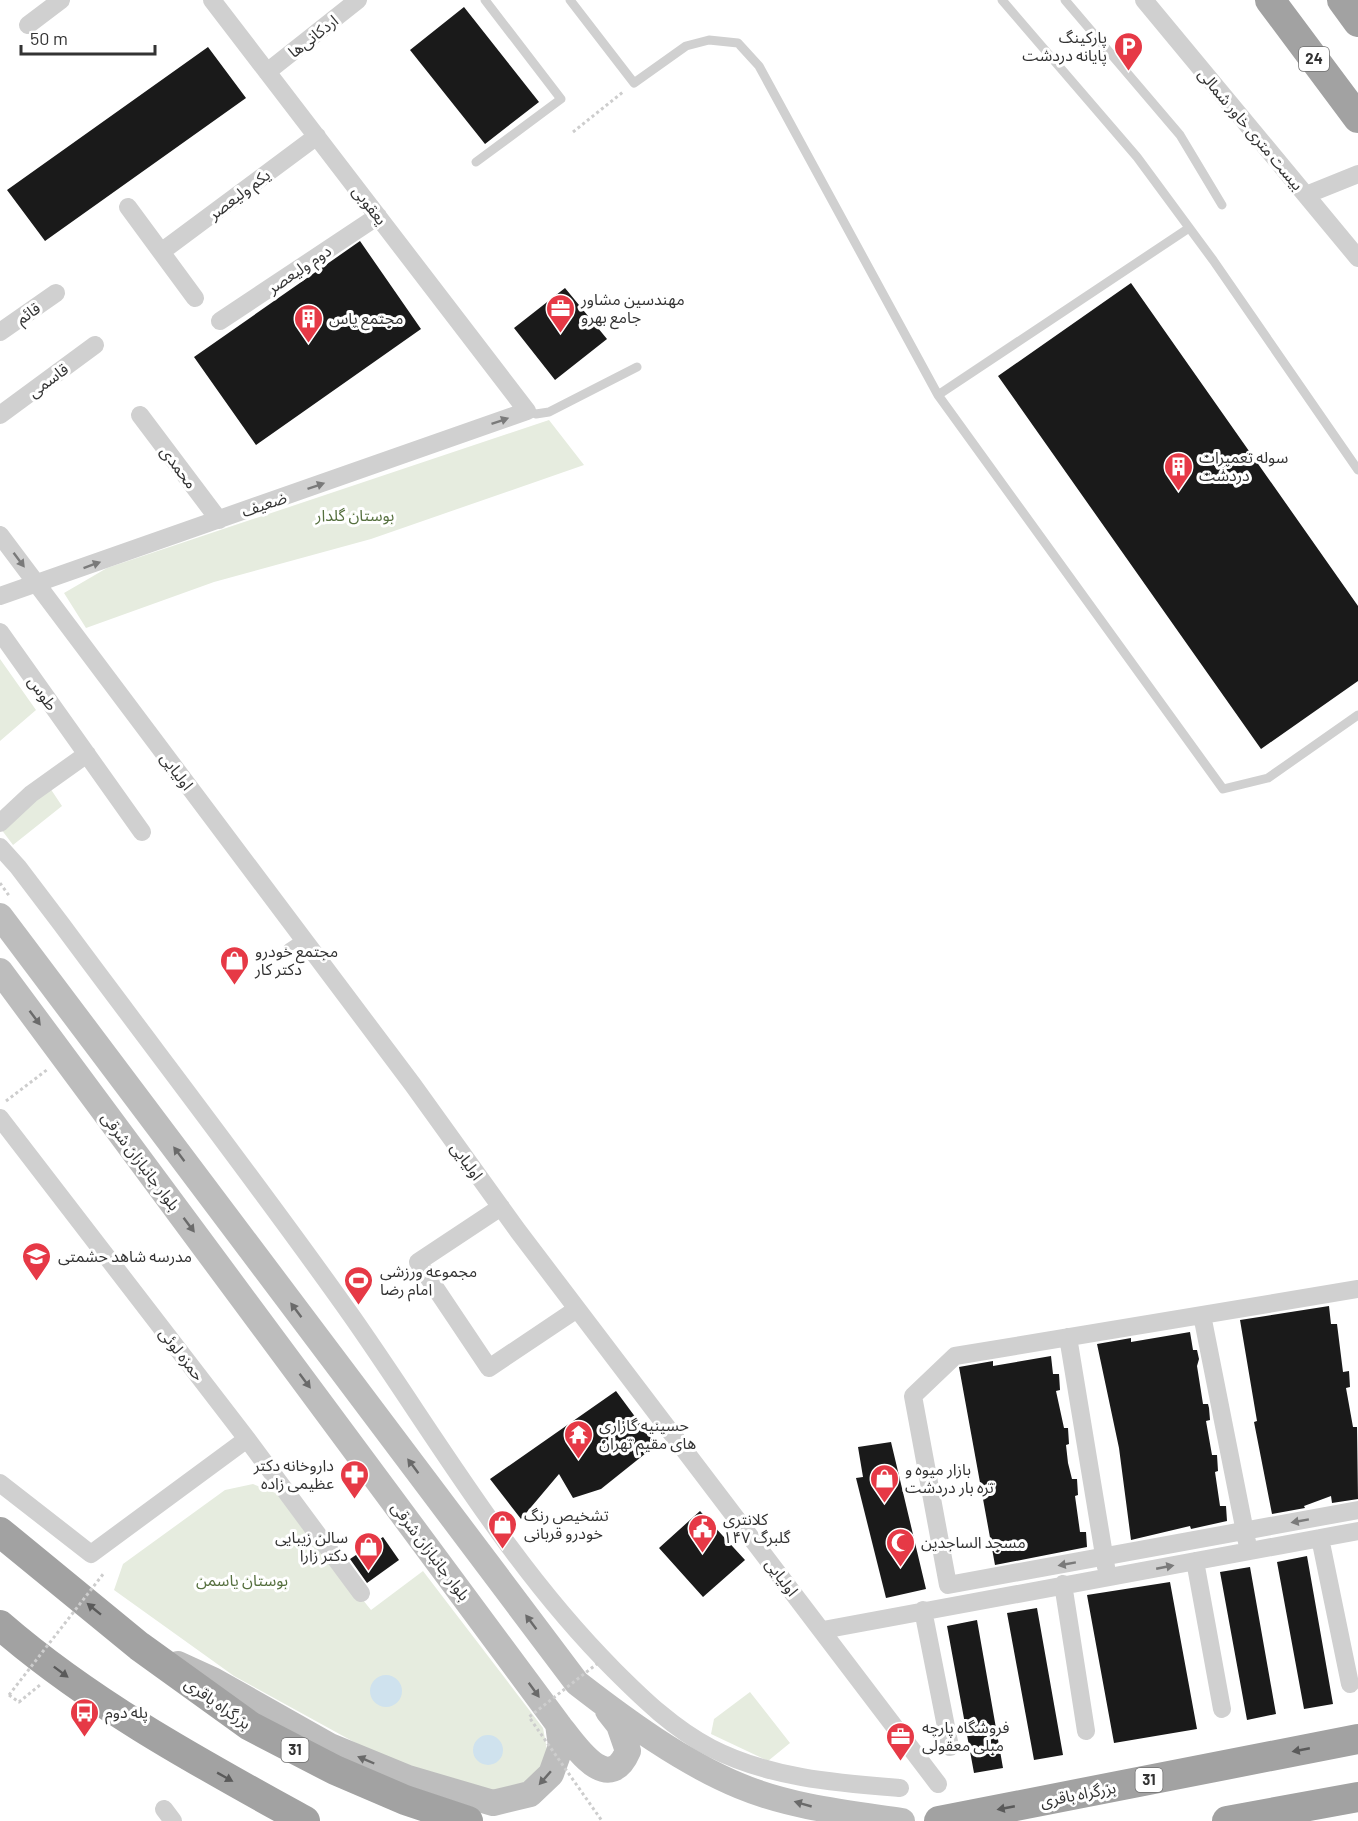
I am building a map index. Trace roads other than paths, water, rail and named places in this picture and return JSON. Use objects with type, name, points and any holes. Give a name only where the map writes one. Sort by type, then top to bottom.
[{"type":"highway","points":[[1342,0],[1358,22]]},
{"type":"highway","name":"24","points":[[1274,2],[1358,118]]},
{"type":"highway","points":[[0,1514],[26,1539],[61,1582]]},
{"type":"highway","name":"بزرگراه باقری","points":[[0,1532],[139,1646],[250,1726],[335,1770],[405,1800],[468,1821]]},
{"type":"highway","points":[[5,1631],[87,1692],[216,1772],[305,1821]]},
{"type":"highway","name":"بزرگراه باقری","points":[[939,1821],[1358,1739]]},
{"type":"highway","points":[[1227,1821],[1358,1797]]},
{"type":"main road","points":[[0,916],[577,1683],[674,1751],[740,1786],[823,1810],[902,1821]]},
{"type":"main road","name":"بلوار جانبازان شرقی","points":[[0,971],[558,1724],[588,1761],[600,1769],[614,1769],[624,1761],[628,1751],[625,1738],[619,1725],[596,1697]]},
{"type":"main road","points":[[139,1646],[213,1680],[330,1746],[408,1778],[493,1803],[530,1794],[551,1774],[561,1746],[558,1724]]},
{"type":"street","points":[[28,25],[61,0]]},
{"type":"street","name":"یعقوبی","points":[[212,0],[527,411]]},
{"type":"street","name":"اردکانی‌ها","points":[[267,72],[358,0]]},
{"type":"street","name":"بیست متری خاور شمالی","points":[[1144,0],[1358,258]]},
{"type":"street","name":"یکم ولیعصر","points":[[161,252],[317,136]]},
{"type":"street","points":[[1306,195],[1358,174]]},
{"type":"street","points":[[128,207],[195,298]]},
{"type":"street","name":"دوم ولیعصر","points":[[220,321],[378,216]]},
{"type":"street","name":"قائم","points":[[0,332],[56,294]]},
{"type":"street","name":"قاسمی","points":[[0,415],[95,345]]},
{"type":"street","name":"ضعیف","points":[[0,596],[527,411]]},
{"type":"street","name":"محمدی","points":[[140,415],[219,520]]},
{"type":"street","name":"اولیایی","points":[[0,535],[295,943],[501,1207],[938,1784]]},
{"type":"street","name":"طوس","points":[[0,632],[142,832]]},
{"type":"street","points":[[0,823],[31,794],[87,754]]},
{"type":"street","points":[[0,848],[31,883],[154,1042],[341,1301],[446,1459],[582,1638],[638,1694],[675,1724],[712,1749],[765,1768],[829,1783],[900,1788]]},
{"type":"street","name":"حمزه لوئی","points":[[0,1118],[247,1439],[361,1593]]},
{"type":"street","points":[[501,1207],[417,1262],[489,1368],[577,1309]]},
{"type":"street","points":[[1358,1289],[955,1356],[913,1396],[948,1585],[1358,1510]]},
{"type":"street","points":[[1202,1315],[1249,1552]]},
{"type":"street","points":[[1068,1337],[1108,1578]]},
{"type":"street","points":[[0,1483],[91,1554],[247,1439]]},
{"type":"street","points":[[823,1630],[1358,1531]]},
{"type":"street","points":[[1320,1538],[1350,1684]]},
{"type":"street","points":[[1195,1561],[1222,1709]]},
{"type":"street","points":[[1063,1584],[1086,1731]]},
{"type":"street","points":[[923,1610],[950,1747]]},
{"type":"street","points":[[558,1658],[582,1638]]},
{"type":"lane","points":[[476,162],[561,99],[485,0]]},
{"type":"lane","points":[[570,0],[634,83],[686,46],[709,39],[738,43],[759,66],[938,395],[1223,789],[1268,778],[1358,715]]},
{"type":"lane","points":[[1002,0],[1137,157],[1190,228],[1358,470]]},
{"type":"lane","points":[[1065,0],[1180,135],[1222,205]]},
{"type":"lane","points":[[938,395],[1190,228]]},
{"type":"lane","points":[[527,411],[536,414],[549,412],[638,367]]},
{"type":"water","points":[[386,1675],[397,1680],[402,1691],[397,1702],[386,1707],[375,1702],[370,1691],[375,1680]]},
{"type":"water","points":[[488,1735],[499,1739],[503,1750],[499,1761],[488,1765],[477,1761],[473,1750],[477,1739]]},
{"type":"place","name":"پارکینگ پایانه دردشت","points":[[1128,72]]},
{"type":"place","name":"مهندسین مشاور جامع بهرو","points":[[560,334]]},
{"type":"place","name":"مجتمع یاس","points":[[308,344]]},
{"type":"place","name":"سوله تعمیرات دردشت","points":[[1178,492]]},
{"type":"place","name":"مجتمع خودرو دکتر کار","points":[[234,986]]},
{"type":"place","name":"مدرسه شاهد حشمتی","points":[[37,1282]]},
{"type":"place","name":"مجموعه ورزشی امام رضا","points":[[359,1306]]},
{"type":"place","name":"حسینیه گازاری های مقیم تهران","points":[[578,1460]]},
{"type":"place","name":"داروخانه دکتر عظیمی زاده","points":[[355,1500]]},
{"type":"place","name":"بازار میوه و تره بار دردشت","points":[[884,1504]]},
{"type":"place","name":"تشخیص رنگ خودرو قربانی","points":[[503,1550]]},
{"type":"place","name":"کلانتری ۱۴۷ گلبرگ","points":[[702,1554]]},
{"type":"place","name":"مسجد الساجدین","points":[[900,1568]]},
{"type":"place","name":"سالن زیبایی دکتر زارا","points":[[369,1572]]},
{"type":"place","name":"پله دوم","points":[[84,1738]]},
{"type":"place","name":"فروشگاه پارچه مبلی معقولی","points":[[901,1762]]},
{"type":"park label","name":"بوستان گلدار","points":[[355,515]]},
{"type":"park label","name":"بوستان یاسمن","points":[[242,1580]]}]
